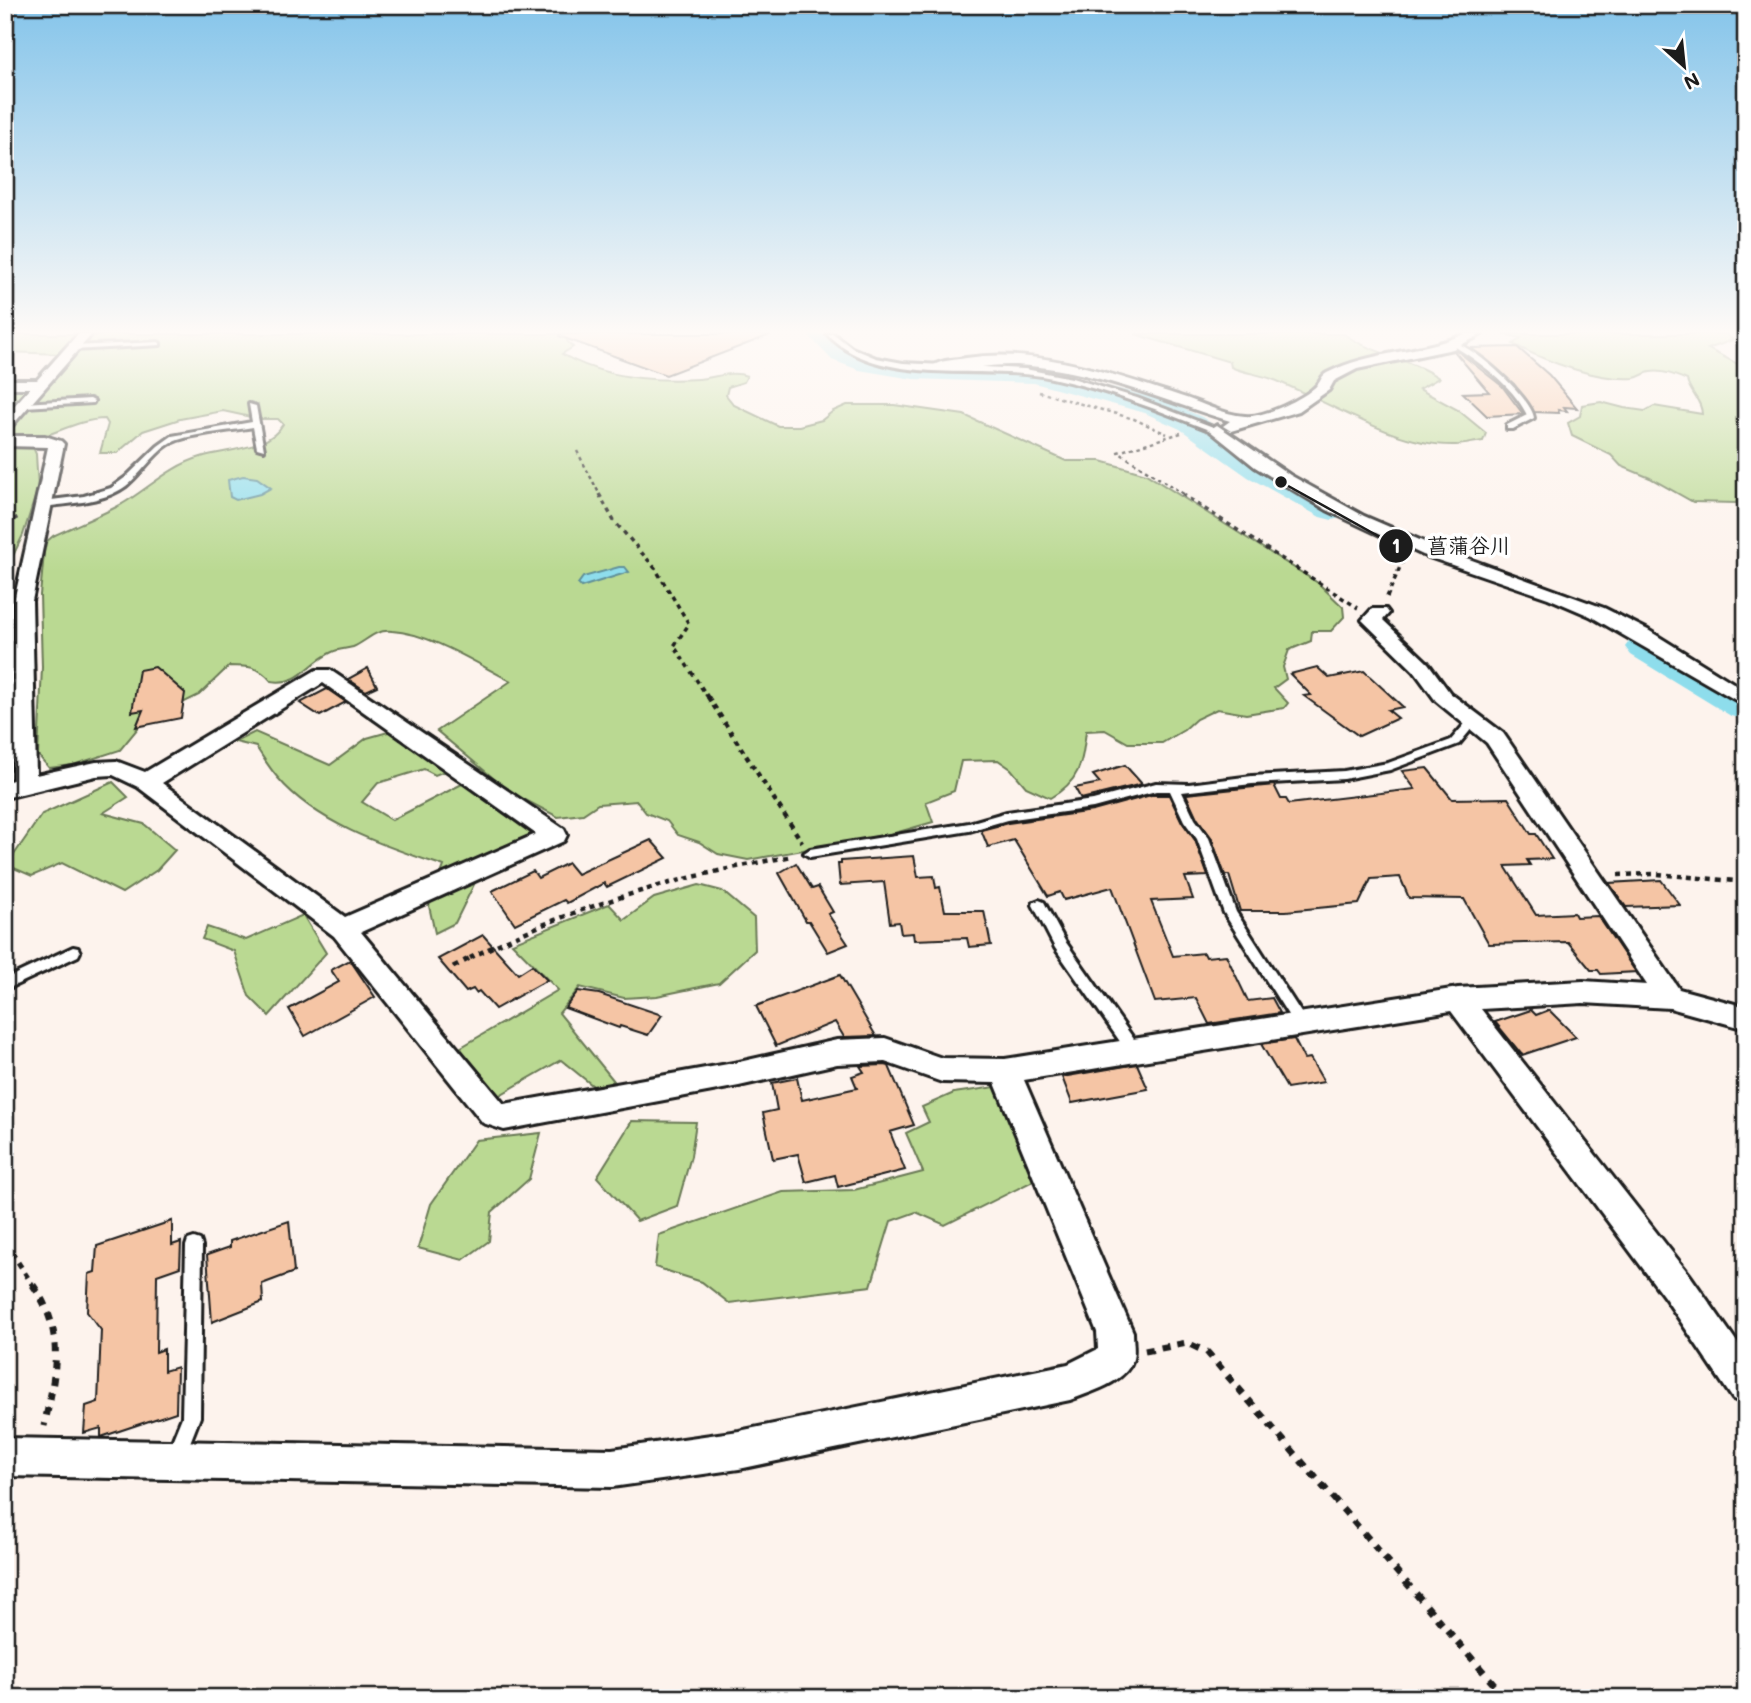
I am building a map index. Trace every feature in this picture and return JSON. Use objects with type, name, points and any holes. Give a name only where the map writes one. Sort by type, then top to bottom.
[{"type":"street","points":[[1223,413],[1248,422]]},
{"type":"street","points":[[1217,430],[1276,413]]},
{"type":"street","points":[[1217,430],[1248,457],[1281,478],[1413,544],[1598,612],[1746,699]]},
{"type":"street","points":[[5,441],[45,440],[56,443],[23,601],[14,753],[15,788],[96,768],[116,768],[146,782],[343,929],[494,1114],[504,1117],[739,1074],[837,1052],[884,1050],[942,1070],[1005,1071],[1458,999],[1583,992],[1670,997],[1746,1018]]},
{"type":"street","points":[[1375,616],[1421,667],[1443,697],[1495,738],[1670,997]]},
{"type":"street","points":[[146,782],[323,674],[555,835],[343,929]]},
{"type":"street","points":[[1458,999],[1677,1286],[1746,1386]]},
{"type":"street","points":[[21,1458],[174,1458],[612,1468],[739,1450],[1070,1382],[1105,1366],[1116,1357],[1115,1332],[1005,1071]]},
{"type":"lane","points":[[254,413],[261,448]]},
{"type":"lane","points":[[1178,413],[1217,430]]},
{"type":"lane","points":[[1510,427],[1529,419],[1530,413]]},
{"type":"lane","points":[[43,504],[100,494],[118,487],[164,444],[175,438],[256,424]]},
{"type":"lane","points":[[810,853],[969,827],[1007,816],[1093,804],[1156,786],[1189,788],[1252,780],[1344,775],[1390,766],[1455,742],[1473,721]]},
{"type":"lane","points":[[1174,787],[1190,821],[1203,838],[1230,913],[1300,1022]]},
{"type":"lane","points":[[1039,905],[1060,944],[1133,1049]]},
{"type":"lane","points":[[5,985],[73,952]]},
{"type":"lane","points":[[174,1458],[191,1417],[194,1246]]},
{"type":"path","points":[[1115,413],[1134,419],[1167,435]]},
{"type":"path","points":[[1194,431],[1167,435],[1118,452],[1262,547],[1375,616],[1401,568],[1406,551],[1413,544]]},
{"type":"path","points":[[453,967],[500,943],[619,895],[716,870],[810,853],[674,646],[689,624],[655,568],[614,521],[577,451]]},
{"type":"path","points":[[1590,878],[1657,874],[1746,882]]},
{"type":"path","points":[[5,1242],[12,1258],[49,1311],[55,1330],[54,1367],[21,1458]]},
{"type":"path","points":[[1116,1357],[1187,1343],[1207,1352],[1506,1698]]},
{"type":"green space","points":[[5,413],[210,413],[180,419],[143,431],[117,453],[100,453],[108,424],[105,419],[78,424],[34,439],[32,445],[36,454],[38,488],[23,535],[9,564],[11,640],[5,733]]},
{"type":"green space","points":[[234,413],[752,413],[778,426],[799,426],[822,420],[830,413],[964,415],[1066,461],[1101,461],[1146,474],[1318,583],[1343,607],[1344,617],[1331,631],[1312,631],[1311,641],[1289,650],[1283,667],[1286,679],[1274,688],[1288,703],[1284,708],[1246,714],[1217,709],[1196,719],[1162,743],[1128,743],[1105,730],[1086,731],[1078,771],[1068,785],[1050,798],[1026,787],[1011,769],[998,760],[961,761],[954,791],[926,802],[933,822],[895,833],[748,860],[718,854],[699,842],[678,835],[667,821],[646,813],[637,801],[598,804],[583,814],[558,817],[510,792],[437,731],[511,681],[437,643],[392,631],[381,632],[353,647],[332,652],[297,677],[281,682],[271,681],[262,672],[252,668],[229,666],[199,695],[142,723],[120,750],[73,765],[49,768],[38,755],[42,667],[40,595],[45,543],[53,536],[122,504],[179,466],[201,457],[258,444],[277,433],[283,424],[278,419],[260,419]]},
{"type":"green space","points":[[1346,413],[1462,413],[1486,433],[1483,441],[1459,445],[1433,444],[1409,439]]},
{"type":"green space","points":[[1580,413],[1746,413],[1746,498],[1738,498],[1736,503],[1693,502],[1650,478],[1621,466],[1611,455],[1572,436],[1568,423]]},
{"type":"green space","points":[[395,730],[450,769],[435,775],[424,769],[378,783],[362,802],[392,820],[464,783],[534,836],[485,862],[455,923],[435,933],[429,906],[444,866],[377,842],[333,821],[294,794],[275,774],[256,747],[235,742],[255,732],[330,765],[367,738]]},
{"type":"green space","points":[[113,782],[128,797],[103,813],[144,824],[175,850],[157,870],[122,893],[62,863],[32,876],[7,865],[42,814]]},
{"type":"green space","points":[[699,885],[722,891],[754,918],[755,950],[719,983],[657,996],[624,998],[580,987],[559,1013],[614,1081],[597,1089],[561,1060],[498,1096],[458,1049],[558,990],[512,943],[609,904],[624,920],[654,898]]},
{"type":"green space","points":[[303,915],[326,953],[269,1016],[249,996],[234,951],[202,939],[207,927],[246,940]]},
{"type":"green space","points":[[1002,1086],[1035,1180],[945,1225],[916,1212],[891,1221],[871,1286],[729,1303],[702,1282],[655,1267],[659,1235],[783,1192],[854,1190],[923,1172],[906,1133],[929,1122],[922,1107],[954,1093]]},
{"type":"green space","points":[[632,1121],[696,1122],[691,1156],[677,1206],[637,1221],[597,1177]]},
{"type":"green space","points":[[541,1133],[529,1179],[492,1212],[489,1241],[463,1260],[418,1248],[431,1204],[476,1140]]},
{"type":"water","points":[[243,476],[257,478],[271,488],[260,494],[236,500],[230,497],[228,480]]},
{"type":"water","points":[[625,567],[629,572],[581,587],[578,584],[583,577]]},
{"type":"building","points":[[1484,413],[1523,414],[1487,416]]},
{"type":"building","points":[[155,667],[185,693],[181,718],[136,727],[143,710],[132,712],[139,670]]},
{"type":"building","points":[[1317,667],[1329,678],[1364,671],[1403,707],[1388,710],[1398,718],[1359,736],[1304,696],[1311,695],[1290,674]]},
{"type":"building","points":[[368,668],[377,686],[366,691],[348,679]]},
{"type":"building","points":[[327,689],[346,702],[320,716],[300,703]]},
{"type":"building","points":[[1125,765],[1142,784],[1081,799],[1075,788],[1100,783],[1093,775]]},
{"type":"building","points":[[1427,768],[1452,799],[1508,798],[1531,834],[1536,834],[1552,859],[1527,860],[1530,865],[1505,866],[1536,915],[1574,913],[1576,917],[1598,916],[1636,972],[1601,974],[1598,970],[1591,970],[1568,942],[1489,944],[1464,899],[1409,898],[1400,877],[1371,879],[1359,904],[1286,911],[1240,911],[1229,875],[1225,875],[1211,837],[1197,818],[1186,794],[1274,785],[1281,799],[1286,799],[1289,804],[1415,789],[1402,771]]},
{"type":"building","points":[[1151,795],[1169,795],[1182,822],[1195,840],[1208,876],[1185,877],[1193,899],[1151,901],[1173,956],[1204,953],[1206,957],[1226,955],[1248,1001],[1272,998],[1280,1013],[1209,1024],[1196,998],[1155,1002],[1112,887],[1064,900],[1060,892],[1048,896],[1014,840],[988,847],[981,830],[1008,823],[1093,811]]},
{"type":"building","points":[[651,840],[667,858],[607,887],[604,883],[567,903],[564,900],[515,924],[492,891],[533,871],[538,878],[568,863],[577,874]]},
{"type":"building","points":[[914,856],[918,877],[934,876],[936,888],[940,887],[945,911],[984,911],[991,945],[969,947],[967,938],[914,940],[913,933],[901,934],[899,922],[890,923],[884,882],[840,885],[838,864],[841,864],[841,861]]},
{"type":"building","points":[[796,863],[812,889],[818,887],[833,912],[828,914],[848,944],[828,952],[809,921],[806,921],[779,873]]},
{"type":"building","points":[[1661,880],[1680,905],[1626,907],[1609,883]]},
{"type":"building","points":[[483,935],[518,974],[532,965],[547,980],[495,1009],[479,991],[476,993],[473,989],[466,992],[438,959]]},
{"type":"building","points":[[350,960],[375,997],[305,1036],[289,1009],[339,982],[331,970]]},
{"type":"building","points":[[840,975],[876,1036],[844,1037],[835,1022],[776,1046],[756,1006]]},
{"type":"building","points":[[578,991],[599,994],[662,1015],[648,1035],[620,1026],[619,1028],[565,1008]]},
{"type":"building","points":[[1531,1010],[1536,1015],[1549,1010],[1576,1037],[1522,1055],[1495,1022]]},
{"type":"building","points":[[1294,1039],[1304,1059],[1310,1058],[1324,1082],[1287,1088],[1261,1044]]},
{"type":"building","points":[[1137,1064],[1148,1089],[1072,1103],[1062,1077]]},
{"type":"building","points":[[860,1066],[889,1066],[914,1125],[890,1132],[905,1170],[838,1187],[835,1175],[806,1182],[798,1154],[773,1159],[763,1113],[777,1110],[772,1083],[797,1078],[802,1100],[857,1088],[852,1076],[864,1072]]},
{"type":"building","points":[[172,1221],[172,1245],[181,1242],[180,1267],[157,1275],[156,1352],[164,1349],[164,1371],[177,1367],[176,1412],[101,1437],[101,1428],[84,1433],[86,1406],[98,1402],[101,1330],[87,1312],[89,1274],[95,1272],[97,1246]]},
{"type":"building","points":[[289,1221],[294,1272],[262,1284],[263,1302],[212,1322],[207,1255],[230,1247],[230,1241]]},
{"type":"waterway","points":[[1170,413],[1191,423],[1259,470],[1332,510]]},
{"type":"waterway","points":[[1645,647],[1746,707]]},
{"type":"place","name":"菖蒲谷川","points":[[1281,482]]}]
